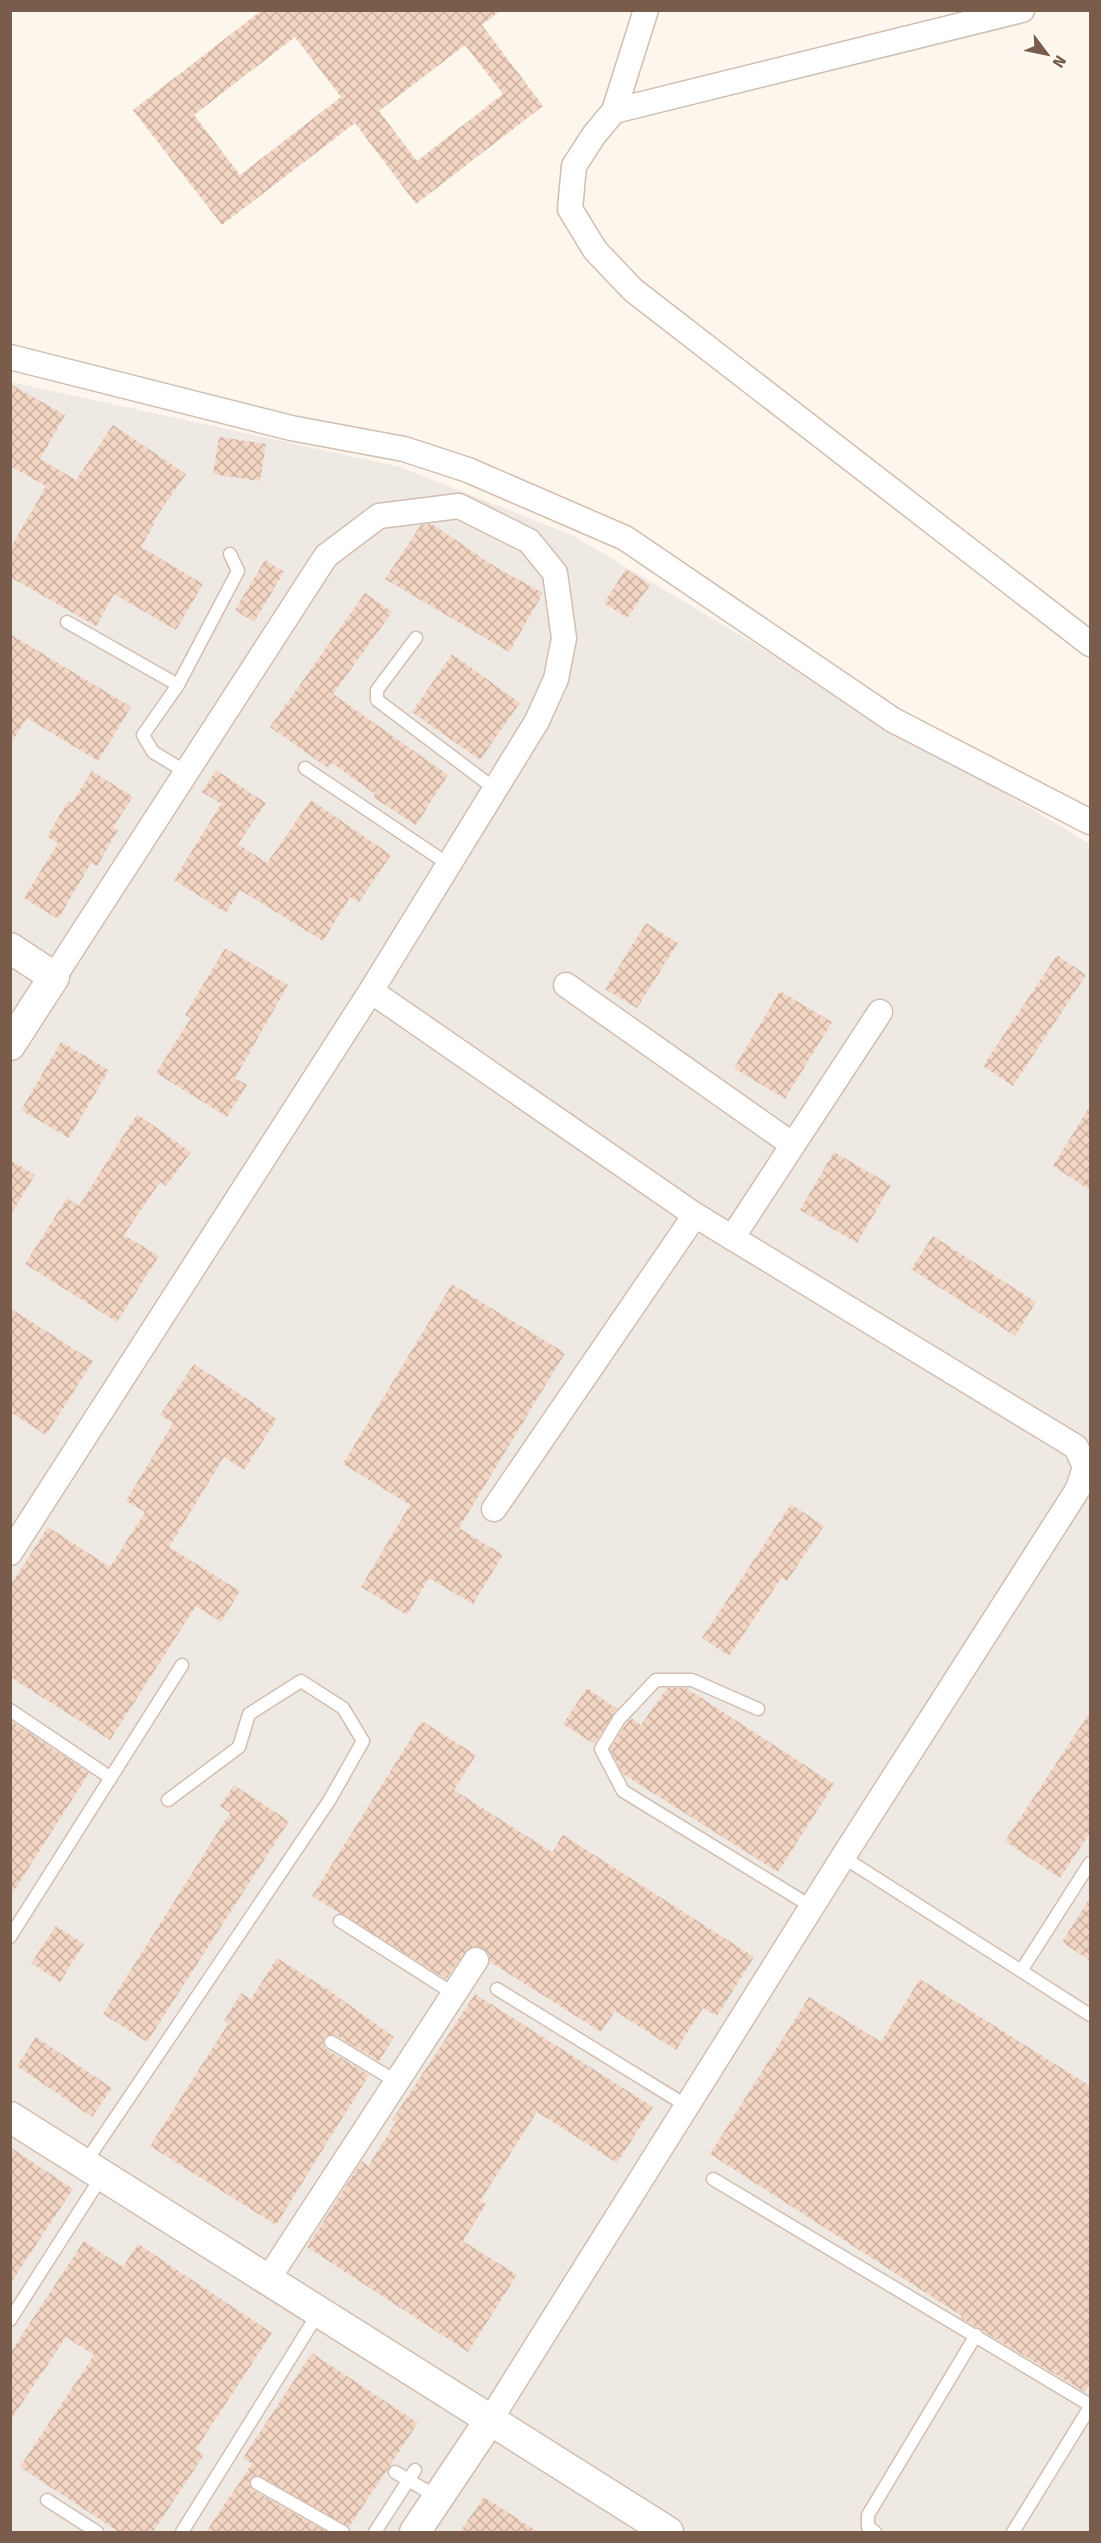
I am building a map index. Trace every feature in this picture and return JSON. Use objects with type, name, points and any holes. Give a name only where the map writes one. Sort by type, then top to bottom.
[{"type":"street","points":[[646,10],[614,111],[594,135],[574,166],[570,209],[595,250],[633,290],[1090,644]]},
{"type":"street","points":[[614,111],[1022,10]]},
{"type":"street","points":[[10,357],[291,428],[404,449],[468,470],[625,538],[893,720],[1090,822]]},
{"type":"street","points":[[459,506],[468,470]]},
{"type":"street","points":[[10,1046],[326,556],[379,516],[459,506],[529,541],[555,573],[564,638],[556,679],[537,720],[371,991],[10,1553]]},
{"type":"street","points":[[10,948],[54,977]]},
{"type":"street","points":[[566,985],[793,1145]]},
{"type":"street","points":[[371,991],[695,1215],[1076,1447],[1085,1467],[1084,1490],[843,1857],[490,2420],[415,2532]]},
{"type":"street","points":[[732,1238],[880,1012]]},
{"type":"street","points":[[494,1509],[695,1215]]},
{"type":"street","points":[[268,2279],[476,1960]]},
{"type":"street","points":[[10,2117],[669,2532]]},
{"type":"lane","points":[[186,772],[153,752],[143,735],[178,685],[238,572],[230,554]]},
{"type":"lane","points":[[67,621],[178,685]]},
{"type":"lane","points":[[416,638],[377,690],[377,700],[495,789]]},
{"type":"lane","points":[[305,768],[448,864]]},
{"type":"lane","points":[[10,1937],[182,1665]]},
{"type":"lane","points":[[758,1709],[692,1680],[656,1680],[619,1719],[601,1749],[623,1791],[812,1907]]},
{"type":"lane","points":[[10,2320],[94,2169],[329,1801],[363,1741],[343,1708],[301,1681],[249,1714],[239,1746],[168,1800]]},
{"type":"lane","points":[[10,1710],[111,1778]]},
{"type":"lane","points":[[843,1857],[1090,2015]]},
{"type":"lane","points":[[1021,1971],[1090,1863]]},
{"type":"lane","points":[[340,1922],[454,1994]]},
{"type":"lane","points":[[497,1989],[687,2106]]},
{"type":"lane","points":[[331,2042],[397,2082]]},
{"type":"lane","points":[[713,2179],[976,2335],[1090,2406],[1013,2532]]},
{"type":"lane","points":[[182,2532],[319,2312]]},
{"type":"lane","points":[[875,2532],[868,2526],[868,2514],[976,2335]]},
{"type":"lane","points":[[396,2472],[412,2475],[438,2498]]},
{"type":"lane","points":[[375,2532],[412,2475]]},
{"type":"lane","points":[[257,2483],[343,2532]]},
{"type":"lane","points":[[47,2500],[97,2532]]},
{"type":"shaded area","points":[[11,382],[400,467],[574,536],[1090,844],[1090,2532],[11,2532]]},
{"type":"building","points":[[262,10],[501,10],[482,25],[543,106],[416,204],[355,123],[222,225],[133,110]],"holes":[[[295,37],[341,97],[240,175],[194,115]],[[465,45],[503,94],[417,161],[379,111]]]},
{"type":"building","points":[[10,384],[65,415],[40,459],[76,480],[113,425],[186,474],[152,523],[154,524],[141,547],[203,584],[176,630],[114,594],[96,626],[10,577],[10,549],[46,486],[10,466]]},
{"type":"building","points":[[219,437],[266,444],[260,481],[213,474]]},
{"type":"building","points":[[432,524],[494,566],[543,593],[509,652],[385,579],[421,525]]},
{"type":"building","points":[[265,560],[284,572],[254,622],[235,610]]},
{"type":"building","points":[[626,569],[650,585],[627,618],[604,603]]},
{"type":"building","points":[[365,593],[392,612],[333,694],[448,775],[416,825],[373,797],[375,794],[332,763],[328,768],[270,727]]},
{"type":"building","points":[[10,634],[131,707],[98,761],[27,718],[10,745]]},
{"type":"building","points":[[452,654],[520,703],[480,760],[412,712]]},
{"type":"building","points":[[216,770],[266,803],[238,844],[267,863],[311,800],[391,855],[359,902],[350,897],[323,941],[240,890],[226,913],[174,880],[221,804],[202,792]]},
{"type":"building","points":[[92,771],[133,797],[113,827],[118,830],[97,866],[91,863],[58,919],[24,898],[58,843],[47,837],[68,801],[72,803]]},
{"type":"building","points":[[646,923],[678,943],[637,1008],[605,989]]},
{"type":"building","points":[[225,948],[288,985],[235,1078],[247,1085],[227,1117],[156,1073],[191,1018],[185,1015]]},
{"type":"building","points":[[1057,955],[1086,975],[1013,1086],[983,1066]]},
{"type":"building","points":[[780,991],[832,1022],[785,1099],[734,1068]]},
{"type":"building","points":[[61,1042],[109,1070],[69,1138],[21,1110]]},
{"type":"building","points":[[1090,1106],[1090,1190],[1053,1166]]},
{"type":"building","points":[[137,1114],[191,1152],[166,1186],[160,1182],[124,1235],[159,1256],[117,1322],[25,1264],[67,1198],[79,1206]]},
{"type":"building","points":[[834,1152],[891,1185],[857,1243],[800,1210]]},
{"type":"building","points":[[10,1160],[35,1175],[10,1216]]},
{"type":"building","points":[[933,1236],[1036,1302],[1015,1336],[911,1269]]},
{"type":"building","points":[[452,1284],[565,1353],[459,1528],[503,1555],[473,1604],[429,1578],[407,1615],[361,1587],[410,1505],[343,1464]]},
{"type":"building","points":[[10,1308],[93,1361],[46,1435],[10,1412]]},
{"type":"building","points":[[194,1364],[277,1419],[244,1470],[224,1457],[169,1547],[240,1591],[221,1622],[196,1606],[110,1740],[10,1677],[10,1586],[48,1527],[110,1567],[145,1512],[126,1501],[173,1423],[160,1415]]},
{"type":"building","points":[[791,1504],[824,1526],[787,1581],[782,1577],[729,1656],[702,1638]]},
{"type":"building","points":[[587,1688],[617,1709],[594,1744],[563,1724]]},
{"type":"building","points":[[667,1688],[686,1688],[834,1784],[778,1872],[623,1774],[610,1749],[631,1718],[641,1725]]},
{"type":"building","points":[[1090,1712],[1090,1833],[1060,1878],[1005,1841]]},
{"type":"building","points":[[10,1720],[89,1773],[10,1897]]},
{"type":"building","points":[[422,1721],[476,1755],[454,1790],[552,1852],[563,1835],[754,1957],[717,2016],[703,2008],[676,2050],[615,2011],[601,2032],[490,1962],[489,1954],[483,1948],[469,1948],[446,1979],[312,1896]]},
{"type":"building","points":[[234,1785],[289,1821],[147,2042],[103,2014],[230,1813],[220,1806]]},
{"type":"building","points":[[1090,1898],[1090,1961],[1062,1942]]},
{"type":"building","points":[[56,1926],[84,1944],[60,1982],[31,1963]]},
{"type":"building","points":[[277,1958],[330,1991],[394,2037],[379,2061],[335,2035],[324,2037],[323,2042],[326,2049],[369,2075],[276,2225],[150,2146],[228,2024],[224,2021],[241,1993],[251,1999]]},
{"type":"building","points":[[920,1979],[1090,2086],[1090,2383],[1085,2392],[961,2318],[962,2316],[710,2154],[809,1997],[881,2042]]},
{"type":"building","points":[[475,1994],[653,2107],[617,2163],[537,2112],[480,2201],[486,2204],[463,2241],[517,2275],[468,2352],[307,2247],[362,2161],[368,2166],[396,2122],[392,2120]]},
{"type":"building","points":[[36,2037],[112,2088],[92,2117],[17,2066]]},
{"type":"building","points":[[10,2147],[73,2189],[10,2284]]},
{"type":"building","points":[[84,2241],[123,2267],[138,2244],[272,2333],[196,2449],[204,2455],[153,2532],[119,2532],[20,2467],[94,2355],[66,2337],[10,2421],[10,2353]]},
{"type":"building","points":[[312,2353],[418,2423],[349,2527],[256,2475],[249,2482],[252,2490],[327,2532],[206,2532],[252,2464],[243,2458]]},
{"type":"building","points":[[484,2497],[538,2532],[460,2532]]}]
